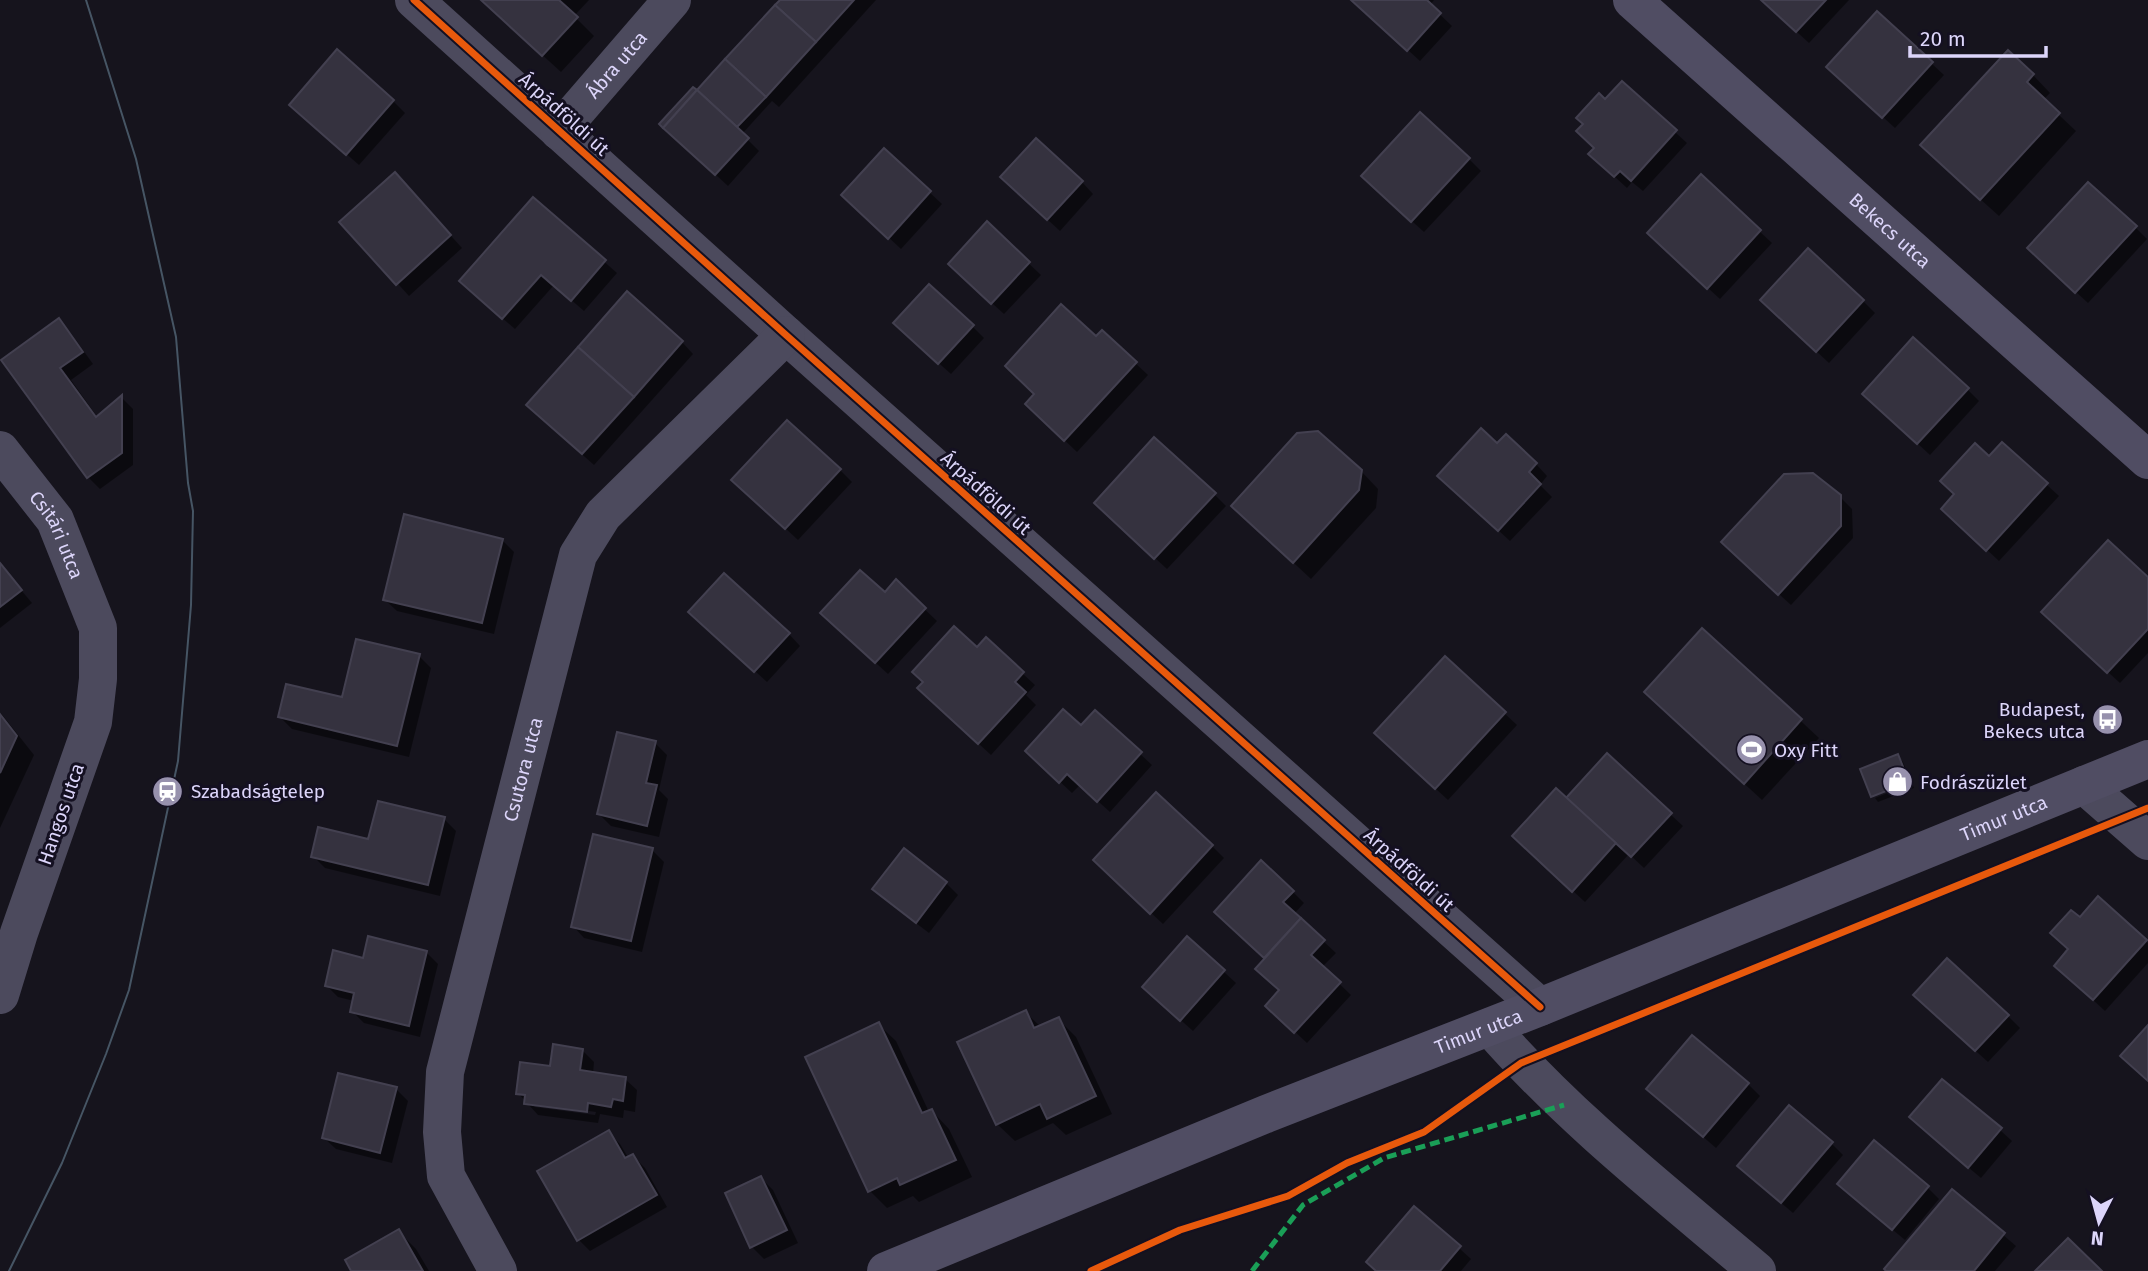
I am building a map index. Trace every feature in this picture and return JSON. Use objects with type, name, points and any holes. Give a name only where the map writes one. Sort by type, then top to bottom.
[{"type":"street","name":"Árpádföldi út","points":[[414,0],[1539,1007]]},
{"type":"street","name":"Ábra utca","points":[[559,131],[672,0]]},
{"type":"street","name":"Bekecs utca","points":[[1632,0],[2148,460]]},
{"type":"street","name":"Csutora utca","points":[[498,1271],[446,1175],[442,1132],[445,1072],[578,555],[603,515],[786,335]]},
{"type":"street","name":"Csitári utca","points":[[0,450],[55,520],[98,628]]},
{"type":"street","name":"Hangos utca","points":[[0,995],[93,722],[98,679],[98,628]]},
{"type":"street","name":"Timur utca","points":[[886,1271],[1266,1114],[1490,1027],[2148,759]]},
{"type":"street","points":[[2084,785],[2148,841]]},
{"type":"street","points":[[1490,1027],[1521,1063],[1564,1105],[1757,1271]]},
{"type":"building","points":[[481,0],[559,0],[578,17],[542,56]]},
{"type":"building","points":[[780,0],[854,0],[816,42],[775,5]]},
{"type":"building","points":[[1351,0],[1427,0],[1441,13],[1407,51]]},
{"type":"building","points":[[1761,0],[1826,0],[1796,32]]},
{"type":"building","points":[[775,5],[816,42],[766,97],[725,59]]},
{"type":"building","points":[[1877,11],[1933,62],[1882,118],[1826,67]]},
{"type":"building","points":[[337,49],[394,100],[346,155],[289,105]]},
{"type":"building","points":[[2008,50],[2034,74],[2027,82],[2060,113],[1980,200],[1920,145]]},
{"type":"building","points":[[725,59],[766,97],[737,127],[697,90]]},
{"type":"building","points":[[1622,81],[1677,130],[1631,181],[1620,171],[1614,177],[1588,154],[1594,148],[1576,131],[1583,124],[1576,118],[1599,93],[1605,99]]},
{"type":"building","points":[[693,87],[697,90],[663,128],[659,124]]},
{"type":"building","points":[[697,90],[749,138],[715,175],[663,128]]},
{"type":"building","points":[[1420,112],[1470,158],[1411,222],[1361,176]]},
{"type":"building","points":[[1036,138],[1083,181],[1047,220],[1000,177]]},
{"type":"building","points":[[884,148],[931,191],[888,239],[841,195]]},
{"type":"building","points":[[395,172],[451,235],[396,285],[339,222]]},
{"type":"building","points":[[1701,174],[1761,230],[1707,289],[1647,233]]},
{"type":"building","points":[[2088,182],[2137,226],[2075,293],[2027,248]]},
{"type":"building","points":[[533,197],[606,260],[571,301],[541,275],[502,319],[459,281]]},
{"type":"building","points":[[987,221],[1030,262],[991,304],[948,264]]},
{"type":"building","points":[[1808,248],[1864,300],[1816,352],[1760,300]]},
{"type":"building","points":[[929,284],[974,325],[938,364],[893,323]]},
{"type":"building","points":[[627,291],[683,341],[634,397],[578,347]]},
{"type":"building","points":[[1061,304],[1096,336],[1102,330],[1137,362],[1064,441],[1025,404],[1034,394],[1005,366]]},
{"type":"building","points":[[59,318],[83,352],[60,368],[96,417],[122,395],[122,453],[87,478],[1,360]]},
{"type":"building","points":[[1913,337],[1969,388],[1917,444],[1862,394]]},
{"type":"building","points":[[578,347],[634,397],[582,454],[526,405]]},
{"type":"building","points":[[787,420],[841,469],[785,529],[731,480]]},
{"type":"building","points":[[1481,428],[1497,443],[1506,434],[1537,463],[1529,472],[1541,484],[1498,531],[1437,476]]},
{"type":"building","points":[[1318,431],[1362,470],[1359,490],[1293,563],[1231,506],[1297,433]]},
{"type":"building","points":[[1154,437],[1216,493],[1154,559],[1094,503]]},
{"type":"building","points":[[2002,442],[2048,483],[1986,551],[1941,509],[1954,494],[1940,481],[1975,443],[1989,456]]},
{"type":"building","points":[[1813,473],[1841,495],[1841,526],[1778,595],[1721,542],[1784,474]]},
{"type":"building","points":[[404,514],[503,539],[482,623],[383,600]]},
{"type":"building","points":[[2108,540],[2148,577],[2148,629],[2107,673],[2041,612]]},
{"type":"building","points":[[0,563],[22,590],[0,607]]},
{"type":"building","points":[[860,570],[885,592],[896,579],[926,608],[875,663],[820,613]]},
{"type":"building","points":[[724,573],[790,633],[754,672],[688,612]]},
{"type":"building","points":[[954,626],[977,647],[986,637],[1024,672],[1015,682],[1026,692],[978,744],[917,688],[923,682],[912,672]]},
{"type":"building","points":[[1702,628],[1802,719],[1744,784],[1644,692]]},
{"type":"building","points":[[356,639],[420,654],[397,746],[278,717],[286,684],[342,697]]},
{"type":"building","points":[[1445,656],[1506,712],[1435,789],[1374,733]]},
{"type":"building","points":[[1063,709],[1081,725],[1095,710],[1142,752],[1097,802],[1067,774],[1059,783],[1025,751]]},
{"type":"building","points":[[0,714],[17,736],[0,773]]},
{"type":"building","points":[[617,732],[656,741],[646,783],[657,785],[647,826],[597,814]]},
{"type":"building","points":[[1607,753],[1672,813],[1631,857],[1566,798]]},
{"type":"building","points":[[1898,754],[1909,782],[1871,797],[1860,769]]},
{"type":"building","points":[[1556,788],[1616,843],[1572,892],[1512,836]]},
{"type":"building","points":[[1156,792],[1213,845],[1150,914],[1093,860]]},
{"type":"building","points":[[378,801],[445,817],[428,885],[311,857],[318,827],[368,839]]},
{"type":"building","points":[[593,834],[653,848],[631,941],[571,927]]},
{"type":"building","points":[[904,848],[947,882],[916,923],[872,889]]},
{"type":"building","points":[[1261,860],[1294,891],[1283,902],[1301,918],[1264,958],[1214,912]]},
{"type":"building","points":[[2098,896],[2147,940],[2093,1000],[2054,966],[2068,949],[2050,933],[2071,910],[2080,917]]},
{"type":"building","points":[[1301,918],[1325,940],[1311,955],[1341,982],[1294,1033],[1265,1006],[1279,990],[1255,969]]},
{"type":"building","points":[[368,936],[427,951],[409,1026],[350,1012],[354,993],[325,986],[333,950],[363,958]]},
{"type":"building","points":[[1187,936],[1225,970],[1180,1021],[1142,987]]},
{"type":"building","points":[[1947,958],[2009,1015],[1975,1051],[1913,995]]},
{"type":"building","points":[[1026,1010],[1034,1028],[1059,1017],[1096,1096],[1047,1119],[1040,1104],[996,1125],[957,1042]]},
{"type":"building","points":[[879,1022],[922,1113],[932,1109],[956,1160],[900,1185],[897,1178],[868,1192],[805,1057]]},
{"type":"building","points":[[2148,1025],[2148,1081],[2120,1056]]},
{"type":"building","points":[[1692,1035],[1749,1083],[1703,1137],[1646,1089]]},
{"type":"building","points":[[553,1044],[583,1049],[580,1070],[626,1077],[623,1101],[613,1099],[611,1107],[588,1103],[587,1112],[524,1104],[525,1095],[516,1094],[520,1062],[550,1066]]},
{"type":"building","points":[[338,1073],[397,1087],[380,1153],[322,1138]]},
{"type":"building","points":[[1942,1079],[2002,1128],[1968,1168],[1909,1117]]},
{"type":"building","points":[[1789,1105],[1833,1142],[1781,1203],[1737,1166]]},
{"type":"building","points":[[609,1130],[625,1158],[633,1154],[657,1195],[577,1241],[537,1171]]},
{"type":"building","points":[[1874,1140],[1929,1186],[1892,1230],[1837,1184]]},
{"type":"building","points":[[761,1176],[787,1230],[750,1248],[725,1193]]},
{"type":"building","points":[[1952,1189],[2005,1233],[1974,1271],[1886,1271],[1884,1269]]},
{"type":"building","points":[[1414,1206],[1461,1246],[1440,1271],[1376,1271],[1366,1262]]},
{"type":"building","points":[[399,1229],[423,1271],[351,1271],[345,1260]]},
{"type":"building","points":[[2068,1238],[2102,1271],[2035,1271]]},
{"type":"tram line","points":[[9,1271],[62,1163],[129,990],[178,761],[191,605],[193,511],[188,483],[176,337],[136,159],[86,0]]},
{"type":"marked path","points":[[1252,1271],[1303,1205],[1384,1158],[1564,1105]]},
{"type":"cycle path","points":[[414,0],[1540,1007]]},
{"type":"cycle path","points":[[1091,1271],[1180,1230],[1288,1196],[1347,1163],[1424,1132],[1521,1063],[2148,808]]},
{"type":"place","name":"Budapest, Bekecs utca","points":[[2108,720]]},
{"type":"place","name":"Oxy Fitt","points":[[1751,750]]},
{"type":"place","name":"Fodrászüzlet","points":[[1897,782]]},
{"type":"place","name":"Szabadságtelep","points":[[168,791]]}]
